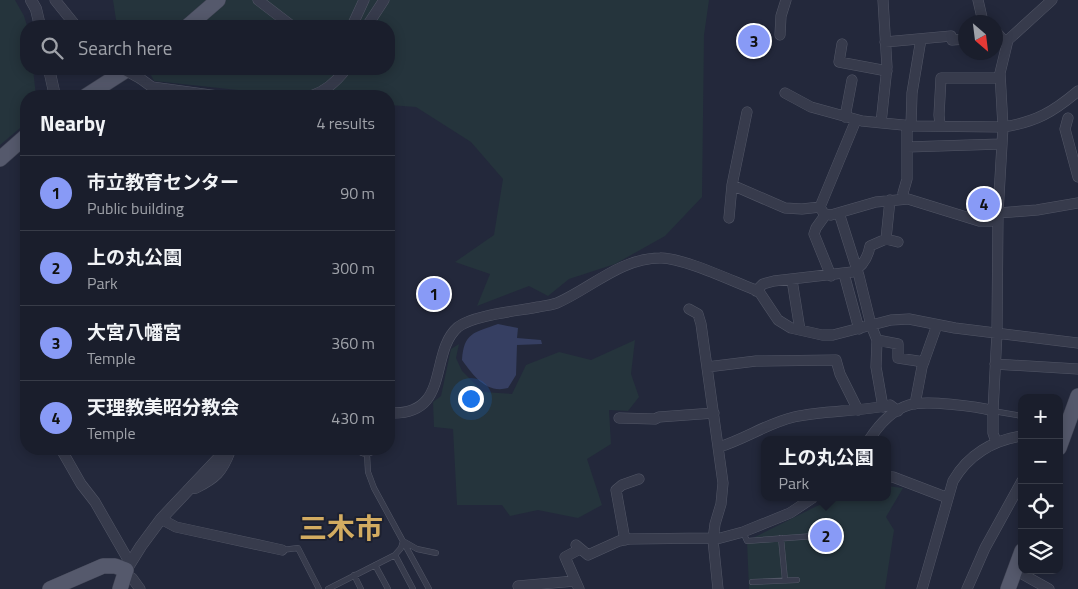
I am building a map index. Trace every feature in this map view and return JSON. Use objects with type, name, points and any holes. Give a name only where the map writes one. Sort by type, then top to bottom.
[{"type":"main road","points":[[195,20],[218,0]]},
{"type":"main road","points":[[95,90],[119,75]]},
{"type":"main road","points":[[0,159],[20,141]]},
{"type":"main road","points":[[1063,433],[1078,396]]},
{"type":"main road","points":[[1008,589],[1018,562]]},
{"type":"main road","points":[[50,589],[103,566],[127,569],[120,589]]},
{"type":"street","points":[[31,0],[39,20]]},
{"type":"street","points":[[56,0],[71,20]]},
{"type":"street","points":[[258,0],[284,20]]},
{"type":"street","points":[[355,20],[364,0]]},
{"type":"street","points":[[371,20],[384,0]]},
{"type":"street","points":[[780,35],[781,16],[786,0]]},
{"type":"street","points":[[881,123],[887,71],[883,0]]},
{"type":"street","points":[[978,0],[982,15]]},
{"type":"street","points":[[1003,36],[1018,30],[1052,0]]},
{"type":"street","points":[[885,42],[951,36],[952,40],[958,40]]},
{"type":"street","points":[[904,199],[912,93],[921,39]]},
{"type":"street","points":[[842,44],[839,62],[887,71]]},
{"type":"street","points":[[996,442],[993,433],[993,412],[997,333],[998,217],[1003,127],[1000,78],[1003,60]]},
{"type":"street","points":[[50,75],[54,90]]},
{"type":"street","points":[[134,75],[152,87],[174,90]]},
{"type":"street","points":[[324,90],[338,80],[342,75]]},
{"type":"street","points":[[940,125],[941,78],[1000,78]]},
{"type":"street","points":[[845,117],[852,80]]},
{"type":"street","points":[[785,93],[811,107],[856,120],[909,126],[1003,127],[1036,119],[1057,108],[1078,91]]},
{"type":"street","points":[[1057,108],[1078,124]]},
{"type":"street","points":[[729,218],[732,184],[747,112]]},
{"type":"street","points":[[1068,118],[1065,129],[1078,177]]},
{"type":"street","points":[[830,276],[814,234],[856,120]]},
{"type":"street","points":[[907,147],[1001,144]]},
{"type":"street","points":[[732,184],[785,208],[839,213],[876,202],[908,199],[979,221],[1078,203]]},
{"type":"street","points":[[886,239],[890,200]]},
{"type":"street","points":[[839,213],[857,270],[871,326],[877,340],[876,367],[883,407]]},
{"type":"street","points":[[756,291],[762,284],[844,274],[857,270],[869,256],[870,246],[886,239],[898,242]]},
{"type":"street","points":[[395,411],[410,410],[425,402],[436,385],[444,350],[450,334],[467,321],[556,304],[625,265],[642,259],[662,258],[684,263],[756,291],[760,293],[778,320],[791,328],[822,335],[833,335],[891,320],[909,320],[1078,343]]},
{"type":"street","points":[[844,274],[859,329]]},
{"type":"street","points":[[792,280],[800,330]]},
{"type":"street","points":[[852,302],[864,298]]},
{"type":"street","points":[[689,309],[698,314],[701,324],[723,483],[721,504],[715,524],[713,540],[718,589]]},
{"type":"street","points":[[915,404],[924,362],[937,325]]},
{"type":"street","points":[[877,340],[898,344],[898,358],[924,362]]},
{"type":"street","points":[[708,366],[756,360],[836,360],[840,374],[858,410]]},
{"type":"street","points":[[995,364],[1078,369]]},
{"type":"street","points":[[719,447],[782,420],[833,411],[858,410],[890,405],[898,411]]},
{"type":"street","points":[[872,436],[888,417],[907,405],[971,407],[993,412]]},
{"type":"street","points":[[618,418],[655,419],[659,417],[714,413]]},
{"type":"street","points":[[922,589],[953,481],[961,467],[975,455],[996,442],[1018,437]]},
{"type":"street","points":[[64,455],[80,484],[95,502],[127,569],[140,589]]},
{"type":"street","points":[[127,569],[161,519],[222,455]]},
{"type":"street","points":[[182,495],[209,482],[224,466],[229,455]]},
{"type":"street","points":[[891,477],[948,498]]},
{"type":"street","points":[[625,540],[616,490],[622,485],[639,479]]},
{"type":"street","points":[[967,589],[986,548],[1020,484]]},
{"type":"street","points":[[518,586],[577,585],[565,557],[578,547],[588,555],[625,540],[709,538],[713,540],[743,532],[790,513],[808,501]]},
{"type":"street","points":[[161,519],[176,527],[282,550]]},
{"type":"street","points":[[1015,570],[1049,589]]},
{"type":"lane","points":[[993,412],[1018,415]]},
{"type":"lane","points":[[367,455],[368,472],[374,488],[429,589]]},
{"type":"lane","points":[[743,532],[748,541],[814,536]]},
{"type":"lane","points":[[781,538],[785,580]]},
{"type":"lane","points":[[402,540],[417,549],[436,553]]},
{"type":"lane","points":[[328,589],[337,587],[354,575],[395,555],[401,548],[402,540]]},
{"type":"lane","points":[[282,550],[298,548],[319,589]]},
{"type":"lane","points":[[395,555],[414,589]]},
{"type":"lane","points":[[375,565],[388,589]]},
{"type":"lane","points":[[354,575],[361,589]]},
{"type":"lane","points":[[752,582],[797,580]]},
{"type":"shaded area","points":[[0,0],[15,0],[25,20],[20,20],[20,75],[34,75],[35,90],[20,90],[20,128],[0,145]]},
{"type":"shaded area","points":[[113,0],[709,0],[704,35],[702,197],[665,236],[615,264],[569,279],[548,296],[529,286],[477,306],[490,274],[455,262],[494,235],[503,179],[471,142],[416,107],[395,105],[395,90],[237,90],[154,81],[151,75],[395,75],[395,20],[116,20]]},
{"type":"shaded area","points":[[635,340],[631,374],[639,397],[628,411],[609,410],[611,444],[587,459],[602,505],[578,518],[538,510],[510,516],[502,505],[457,505],[453,429],[434,427],[433,402],[441,396],[451,349],[459,344],[456,358],[462,371],[483,392],[512,394],[526,365],[559,352],[591,360]]},
{"type":"shaded area","points":[[891,486],[903,488],[886,517],[894,530],[885,589],[749,589],[747,541],[830,501],[891,501]]},
{"type":"water","points":[[498,324],[518,328],[517,338],[541,340],[542,344],[517,345],[516,375],[508,388],[500,389],[487,386],[481,382],[462,360],[465,344],[472,335]]},
{"type":"place","name":"大宮八幡宮","points":[[754,41]]},
{"type":"place","name":"天理教美昭分教会","points":[[984,204]]},
{"type":"place","name":"市立教育センター","points":[[434,294]]},
{"type":"place","name":"上の丸公園","points":[[826,536]]},
{"type":"district","name":"三木市","points":[[341,527]]}]
